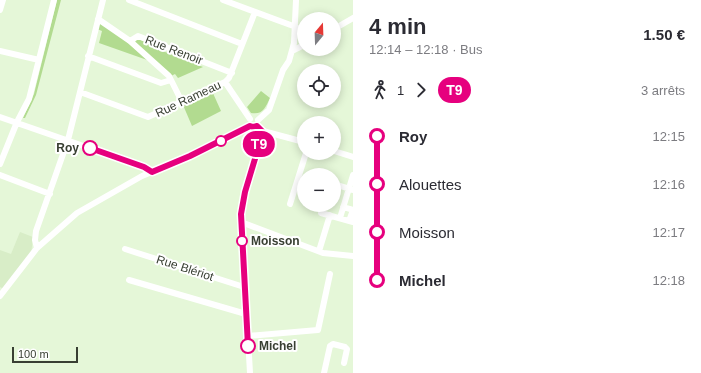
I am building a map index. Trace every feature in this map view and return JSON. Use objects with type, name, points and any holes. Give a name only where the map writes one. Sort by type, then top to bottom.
[{"type":"street","points":[[0,164],[16,122],[29,99],[54,0]]},
{"type":"street","points":[[36,248],[34,240],[36,231],[68,140],[103,0]]},
{"type":"street","points":[[129,0],[242,44]]},
{"type":"street","points":[[223,0],[296,27]]},
{"type":"street","points":[[0,296],[36,248],[77,213],[152,172],[190,156],[250,126],[253,127],[258,123],[269,110],[292,51],[296,27],[296,0]]},
{"type":"street","points":[[0,10],[2,1]]},
{"type":"street","name":"Rue Rameau","points":[[80,92],[148,117],[182,102],[225,82],[232,73],[255,12]]},
{"type":"street","points":[[341,25],[353,18]]},
{"type":"street","name":"Rue Renoir","points":[[98,19],[114,28],[130,41],[138,36],[232,73]]},
{"type":"street","points":[[130,41],[162,68],[172,80],[182,102]]},
{"type":"street","points":[[292,51],[297,48]]},
{"type":"street","points":[[0,51],[39,60]]},
{"type":"street","points":[[88,56],[161,83],[172,80]]},
{"type":"street","points":[[225,82],[250,119],[250,126]]},
{"type":"street","points":[[0,117],[144,167],[152,172]]},
{"type":"street","points":[[250,119],[255,118],[263,132],[245,192],[241,222],[250,373]]},
{"type":"street","points":[[263,132],[297,140]]},
{"type":"street","points":[[341,153],[353,157]]},
{"type":"street","points":[[290,204],[304,160]]},
{"type":"street","points":[[0,175],[50,194]]},
{"type":"street","points":[[340,218],[351,189],[353,176]]},
{"type":"street","points":[[341,186],[351,189]]},
{"type":"street","points":[[321,213],[351,221],[353,210],[344,207]]},
{"type":"street","points":[[319,251],[330,215]]},
{"type":"street","points":[[241,222],[319,251],[353,256]]},
{"type":"street","name":"Rue Blériot","points":[[125,249],[244,287]]},
{"type":"street","points":[[248,336],[318,330],[330,274]]},
{"type":"street","points":[[129,280],[246,314]]},
{"type":"street","points":[[324,373],[330,346],[333,344],[347,348],[344,363]]},
{"type":"shaded area","points":[[20,232],[33,237],[31,255],[4,289],[0,287],[0,250],[11,254]]},
{"type":"green space","points":[[57,0],[61,0],[36,95],[25,118],[23,118],[34,94]]},
{"type":"green space","points":[[100,23],[106,25],[150,61],[99,43],[102,31],[97,29]]},
{"type":"green space","points":[[136,38],[155,45],[155,48],[203,67],[178,78],[175,74],[171,76],[135,43]]},
{"type":"green space","points":[[212,91],[221,111],[192,126],[183,105]]},
{"type":"green space","points":[[261,91],[270,98],[265,108],[261,112],[251,113],[247,107]]},
{"type":"bus line","name":"T9","points":[[90,148],[144,167],[152,172],[190,156],[250,126],[257,126],[260,128],[263,132],[245,192],[241,214],[242,257],[248,346]]},
{"type":"place","name":"Roy","points":[[90,148]]},
{"type":"place","name":"Moisson","points":[[242,241]]},
{"type":"place","name":"Michel","points":[[248,346]]}]
